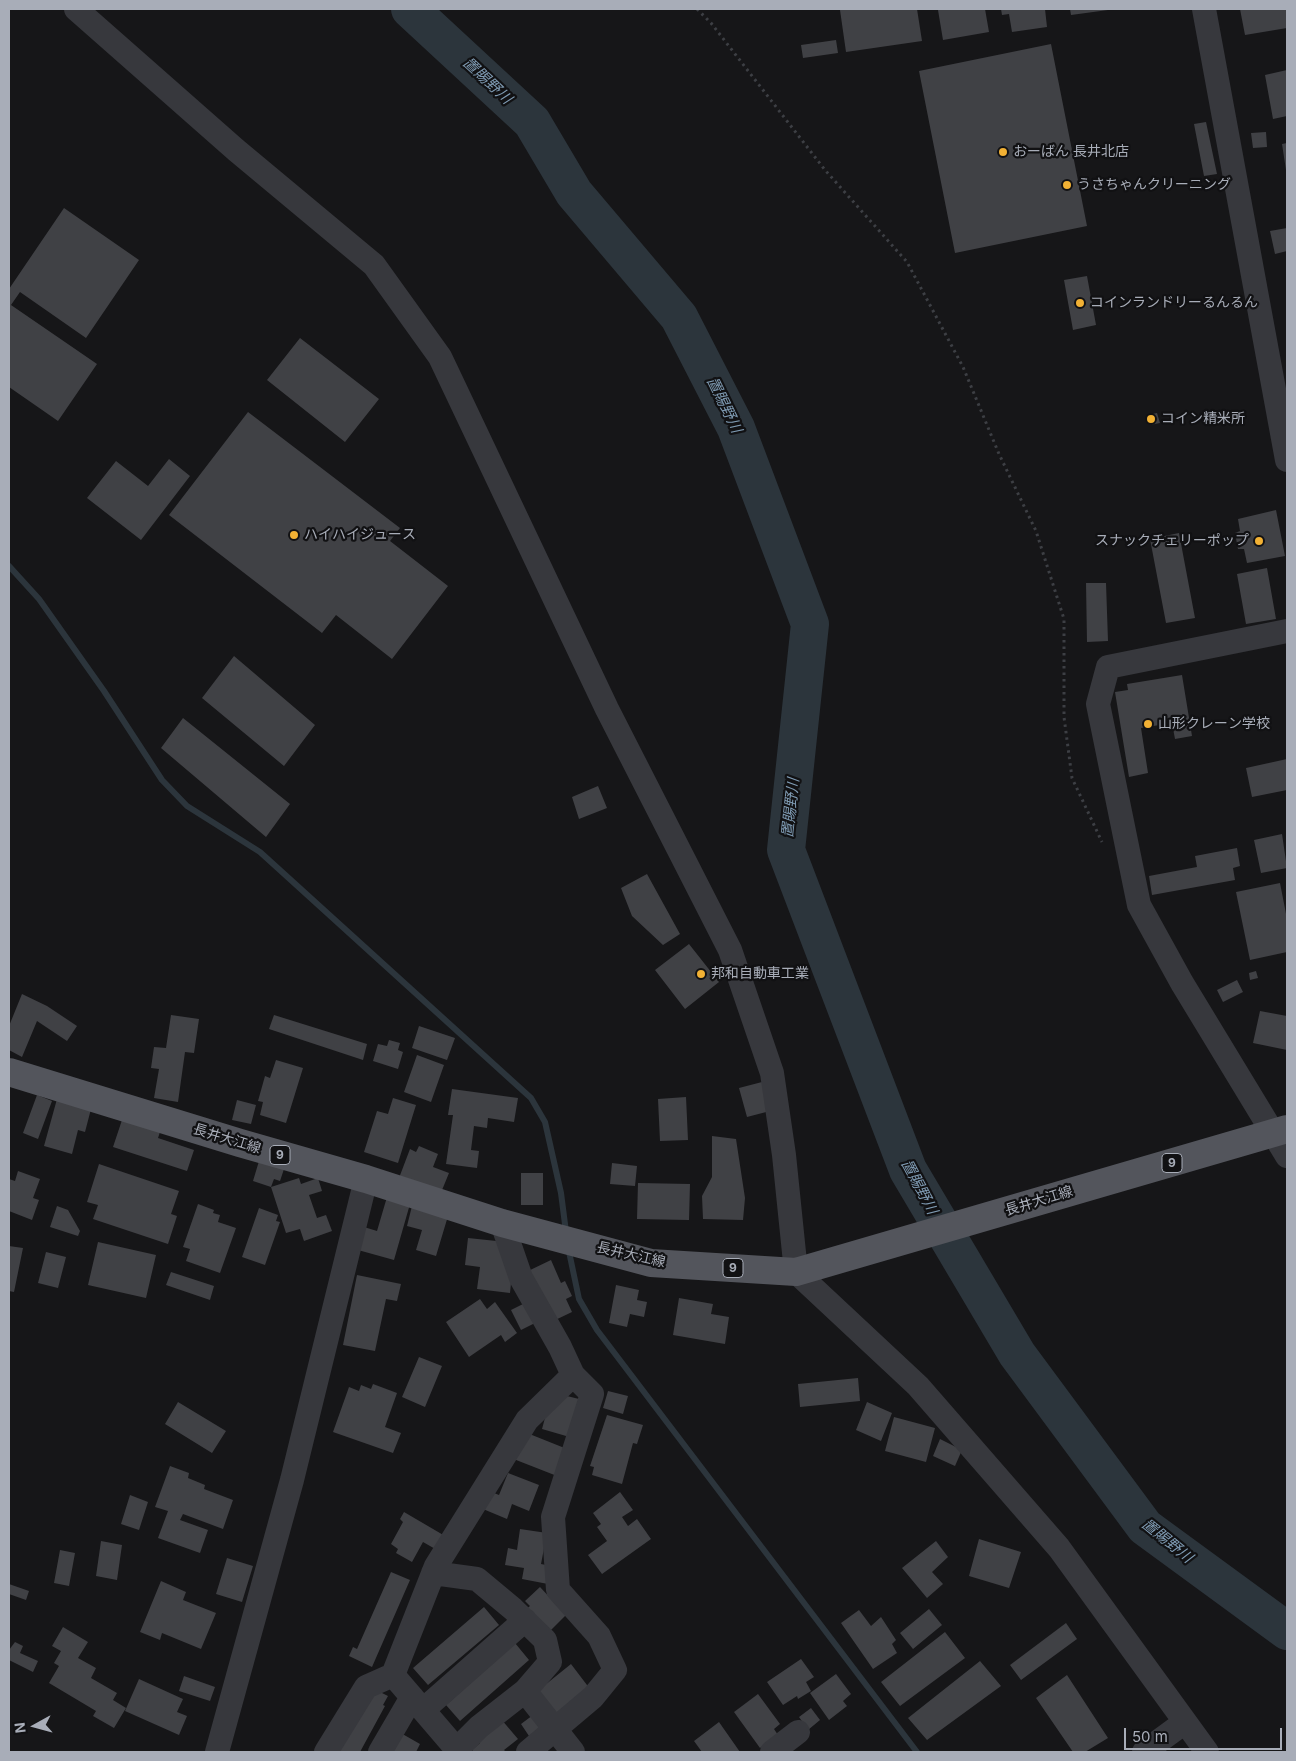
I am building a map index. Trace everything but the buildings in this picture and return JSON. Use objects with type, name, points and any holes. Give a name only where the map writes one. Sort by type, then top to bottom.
[{"type":"main road","name":"長井大江線","points":[[9,1072],[240,1143],[366,1179],[502,1223],[651,1263],[796,1272],[884,1248],[1058,1195],[1283,1140]]},
{"type":"street","points":[[76,9],[236,150],[374,265],[440,358],[607,709],[730,950],[772,1074],[784,1155],[796,1272],[918,1386],[1059,1548],[1206,1752]]},
{"type":"street","points":[[1204,9],[1287,460]]},
{"type":"street","points":[[1283,1140],[1182,983],[1139,905],[1098,704],[1108,667],[1287,631]]},
{"type":"street","points":[[218,1752],[292,1480],[366,1179]]},
{"type":"street","points":[[502,1223],[521,1278],[560,1347],[573,1375],[592,1394],[553,1517],[558,1590],[599,1636],[615,1670],[593,1697],[556,1731],[528,1752]]},
{"type":"street","points":[[326,1752],[366,1687],[393,1675],[433,1574],[527,1420],[573,1375]]},
{"type":"street","points":[[393,1675],[418,1704],[449,1748],[525,1691],[550,1662],[545,1640],[525,1620],[477,1579],[433,1574]]},
{"type":"street","points":[[380,1752],[418,1704],[525,1620]]},
{"type":"street","points":[[525,1691],[572,1752]]},
{"type":"street","points":[[1144,1752],[1185,1722]]},
{"type":"street","points":[[772,1752],[798,1732]]},
{"type":"path","points":[[697,9],[711,23],[824,170],[907,262],[963,367],[999,454],[1036,531],[1064,618],[1064,717],[1072,778],[1105,847]]},
{"type":"waterway","name":"置賜野川","points":[[410,9],[532,122],[574,193],[679,317],[736,428],[810,624],[786,850],[908,1170],[1017,1354],[1145,1527],[1287,1631]]},
{"type":"waterway","points":[[9,566],[39,599],[104,691],[162,780],[187,806],[260,852],[531,1098],[545,1122],[561,1193],[566,1232]]},
{"type":"waterway","points":[[568,1247],[579,1299],[597,1330],[917,1752]]},
{"type":"place","name":"おーばん 長井北店","points":[[1003,152]]},
{"type":"place","name":"うさちゃんクリーニング","points":[[1067,185]]},
{"type":"place","name":"コインランドリーるんるん","points":[[1080,303]]},
{"type":"place","name":"コイン精米所","points":[[1151,419]]},
{"type":"place","name":"ハイハイジュース","points":[[294,535]]},
{"type":"place","name":"スナックチェリーポップ","points":[[1259,541]]},
{"type":"place","name":"山形クレーン学校","points":[[1148,724]]},
{"type":"place","name":"邦和自動車工業","points":[[701,974]]}]
